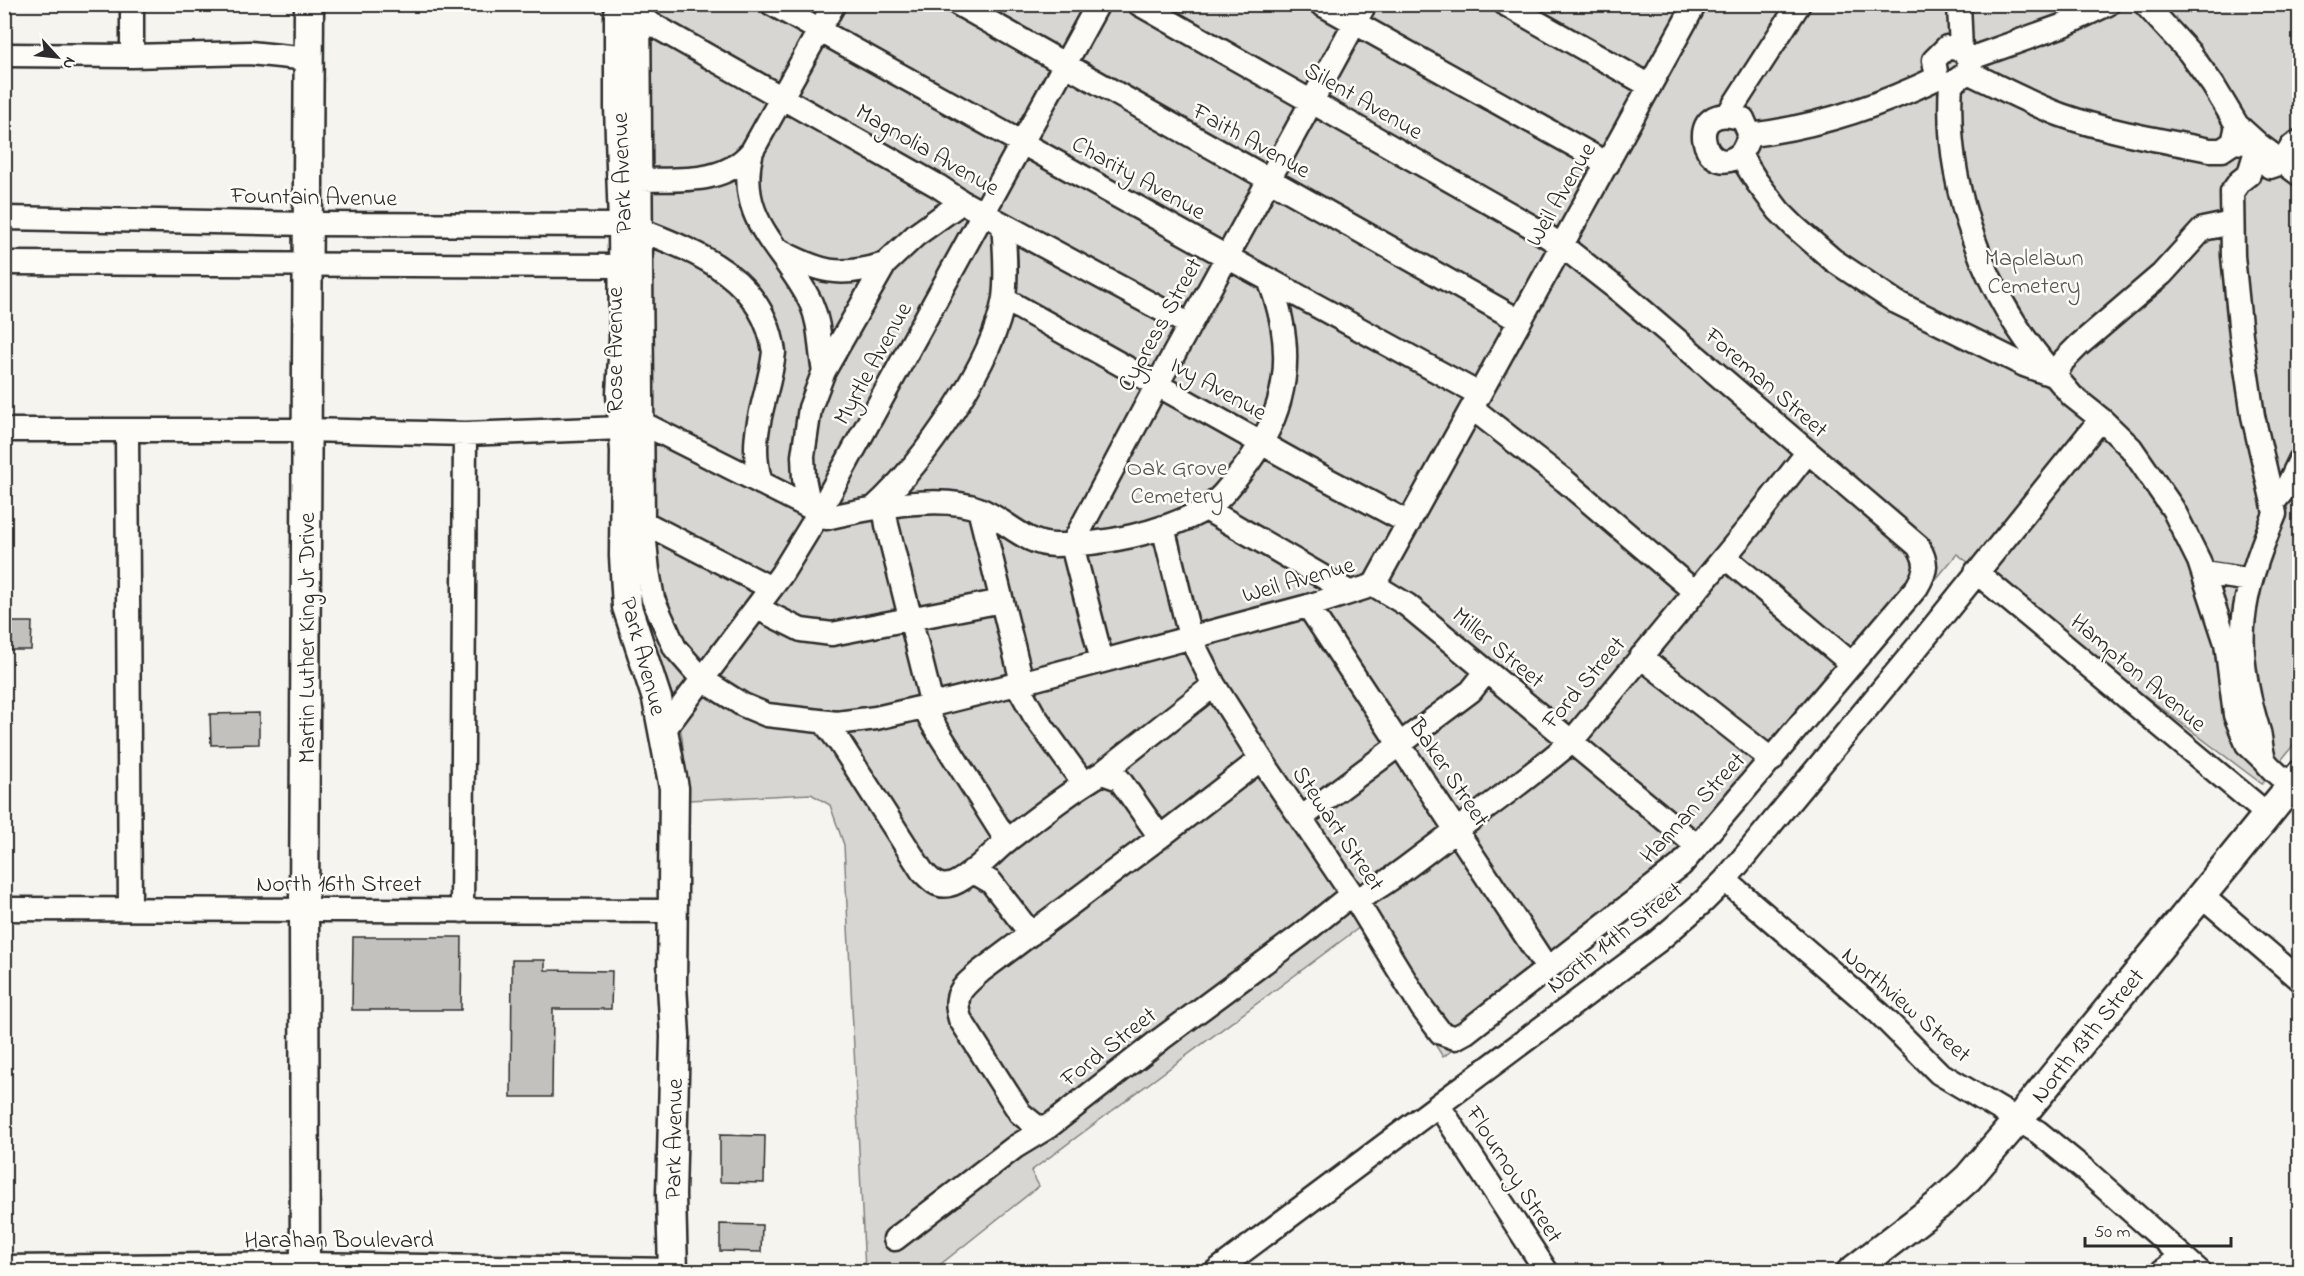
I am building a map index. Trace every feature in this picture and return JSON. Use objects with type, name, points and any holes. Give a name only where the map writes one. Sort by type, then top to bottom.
[{"type":"main road","name":"Martin Luther King Jr Drive","points":[[305,1268],[304,910],[309,4]]},
{"type":"main road","name":"Park Avenue","points":[[633,9],[619,107],[632,227],[623,266],[632,425],[625,451],[624,556],[627,607],[657,699],[674,788],[672,985],[675,1036],[671,1195],[673,1271]]},
{"type":"main road","name":"North 13th Street","points":[[1851,1272],[1937,1206],[1968,1178],[2267,814],[2297,784]]},
{"type":"street","points":[[132,4],[132,56]]},
{"type":"street","name":"Charity Avenue","points":[[772,4],[1269,280],[1476,401],[1695,592]]},
{"type":"street","points":[[640,180],[710,178],[732,170],[752,151],[834,4]]},
{"type":"street","name":"Faith Avenue","points":[[958,4],[1520,321]]},
{"type":"street","name":"Myrtle Avenue","points":[[664,730],[771,588],[994,219],[1023,142],[1098,4]]},
{"type":"street","name":"Silent Avenue","points":[[1139,4],[1561,245]]},
{"type":"street","points":[[1321,4],[1360,14],[1608,164]]},
{"type":"street","points":[[1505,4],[1650,86]]},
{"type":"street","points":[[1728,114],[1799,4]]},
{"type":"street","points":[[1959,4],[1957,68],[1950,113],[1955,161],[1964,205],[1986,268],[2035,354],[2072,396],[2101,419],[2131,448],[2153,478],[2182,526],[2204,573],[2226,643],[2235,715],[2247,744],[2265,761],[2297,784]]},
{"type":"street","points":[[2055,376],[2024,365],[1917,313],[1853,276],[1795,227],[1766,195],[1745,145],[1743,119],[1728,114],[1712,119],[1705,128],[1703,140],[1707,151],[1717,158],[1728,160],[1745,145],[1852,114],[2064,25],[2108,4]]},
{"type":"street","points":[[2145,4],[2189,52],[2213,85],[2236,151],[2240,181],[2232,192],[2235,285],[2253,416],[2275,514],[2251,580],[2242,620],[2242,659],[2249,699],[2265,761]]},
{"type":"street","name":"Weil Avenue","points":[[703,680],[743,705],[767,715],[837,723],[856,721],[1019,683],[1308,606],[1374,585],[1608,164],[1691,6]]},
{"type":"street","name":"Magnolia Avenue","points":[[633,9],[962,202],[1190,325]]},
{"type":"street","name":"Rose Avenue","points":[[633,9],[640,180],[632,227],[632,425],[645,553],[653,599],[675,648],[703,680]]},
{"type":"street","name":"Cypress Street","points":[[1072,545],[1360,14]]},
{"type":"street","points":[[4,55],[250,54],[309,59]]},
{"type":"street","points":[[1957,68],[2062,115],[2146,138],[2210,150],[2236,151],[2291,169]]},
{"type":"street","points":[[2291,169],[2292,146],[2300,141]]},
{"type":"street","points":[[2236,151],[2258,144]]},
{"type":"street","points":[[2236,151],[2258,144]]},
{"type":"street","points":[[2258,144],[2291,169]]},
{"type":"street","points":[[752,151],[748,182],[753,210],[811,304],[820,334],[824,370]]},
{"type":"street","points":[[816,511],[809,503],[804,478],[804,447],[810,408],[824,370],[885,264],[916,235],[962,202]]},
{"type":"street","name":"Fountain Avenue","points":[[4,218],[632,227]]},
{"type":"street","points":[[880,506],[951,414],[988,347],[1004,299],[994,219]]},
{"type":"street","points":[[2055,376],[2062,361],[2162,274],[2203,229],[2232,223]]},
{"type":"street","points":[[632,227],[660,237],[731,275],[749,293],[765,318],[774,352],[755,443],[761,483]]},
{"type":"street","name":"Foreman Street","points":[[1561,245],[1621,292],[1918,546],[1924,556],[1926,569]]},
{"type":"street","points":[[776,249],[804,264],[837,272],[852,273],[885,264]]},
{"type":"street","points":[[4,263],[623,266]]},
{"type":"street","points":[[4,430],[307,430],[465,434],[632,425],[761,483],[826,518],[880,506],[960,504],[979,508],[1038,543],[1072,545],[1128,536],[1163,527],[1206,509],[1229,487],[1262,444],[1276,412],[1282,388],[1286,346],[1283,321],[1269,280]]},
{"type":"street","name":"Ivy Avenue","points":[[1004,299],[1262,444],[1409,523]]},
{"type":"street","name":"North 14th Street","points":[[1215,1272],[1658,941],[1704,901],[1725,880],[1912,654],[2101,419]]},
{"type":"street","points":[[127,430],[130,909]]},
{"type":"street","points":[[462,911],[465,434]]},
{"type":"street","name":"Ford Street","points":[[896,1239],[1015,1147],[1048,1127],[1301,935],[1354,897],[1372,891],[1457,830],[1571,742],[1725,557],[1807,453]]},
{"type":"street","points":[[2273,503],[2288,485],[2300,460]]},
{"type":"street","points":[[880,506],[910,618],[928,706],[944,743],[1007,841]]},
{"type":"street","points":[[979,508],[1019,683],[1034,715],[1093,778],[1119,779],[1160,837]]},
{"type":"street","points":[[1206,509],[1349,592]]},
{"type":"street","points":[[643,522],[771,588]]},
{"type":"street","name":"Stewart Street","points":[[1163,527],[1190,637],[1214,685],[1260,759],[1354,897],[1422,1008],[1442,1033],[1455,1038]]},
{"type":"street","points":[[1072,545],[1102,661]]},
{"type":"street","points":[[1725,557],[1852,664]]},
{"type":"street","name":"Hannan Street","points":[[1455,1038],[1466,1032],[1681,865],[1917,587],[1926,569]]},
{"type":"street","name":"Hampton Avenue","points":[[1976,572],[2267,814]]},
{"type":"street","points":[[2204,573],[2251,580]]},
{"type":"street","name":"Miller Street","points":[[1374,585],[1407,605],[1697,846]]},
{"type":"street","points":[[757,608],[793,627],[824,634],[859,630],[1002,601]]},
{"type":"street","name":"Baker Street","points":[[1308,606],[1547,968]]},
{"type":"street","points":[[1641,657],[1772,760]]},
{"type":"street","points":[[1301,818],[1471,691],[1486,672]]},
{"type":"street","points":[[824,722],[840,743],[922,871],[940,886],[952,885],[1214,685]]},
{"type":"street","points":[[1048,1127],[1035,1126],[1020,1113],[960,1019],[956,1006],[958,995],[964,986],[1260,759]]},
{"type":"street","points":[[972,871],[991,882],[1031,934]]},
{"type":"street","name":"Northview Street","points":[[1725,880],[1879,1013],[1939,1072],[2038,1132],[2086,1171],[2200,1272]]},
{"type":"street","points":[[2201,895],[2300,980]]},
{"type":"street","name":"North 16th Street","points":[[4,909],[674,911]]},
{"type":"street","name":"Flournoy Street","points":[[1439,1106],[1547,1272]]},
{"type":"street","points":[[2161,1272],[2182,1256]]},
{"type":"street","name":"Harahan Boulevard","points":[[4,1268],[673,1271]]},
{"type":"green space","name":"Oak Grove Cemetery","points":[[628,5],[2299,5],[2299,738],[2262,784],[1957,554],[1691,873],[1443,1057],[1360,927],[1031,1171],[1039,1186],[932,1271],[865,1271],[844,845],[830,805],[811,794],[688,800],[682,737],[674,699],[653,646],[635,559]]},
{"type":"building","points":[[4,622],[32,622],[31,650],[4,650]]},
{"type":"building","points":[[259,713],[259,744],[211,745],[210,714]]},
{"type":"building","points":[[353,937],[462,937],[461,1010],[352,1010]]},
{"type":"building","points":[[512,960],[545,960],[545,970],[612,971],[611,1009],[553,1009],[552,1097],[511,1097]]},
{"type":"building","points":[[720,1135],[765,1136],[764,1183],[720,1182]]},
{"type":"building","points":[[720,1224],[762,1225],[761,1252],[720,1251]]},
{"type":"park label","name":"Maplelawn Cemetery","points":[[2034,271]]}]
